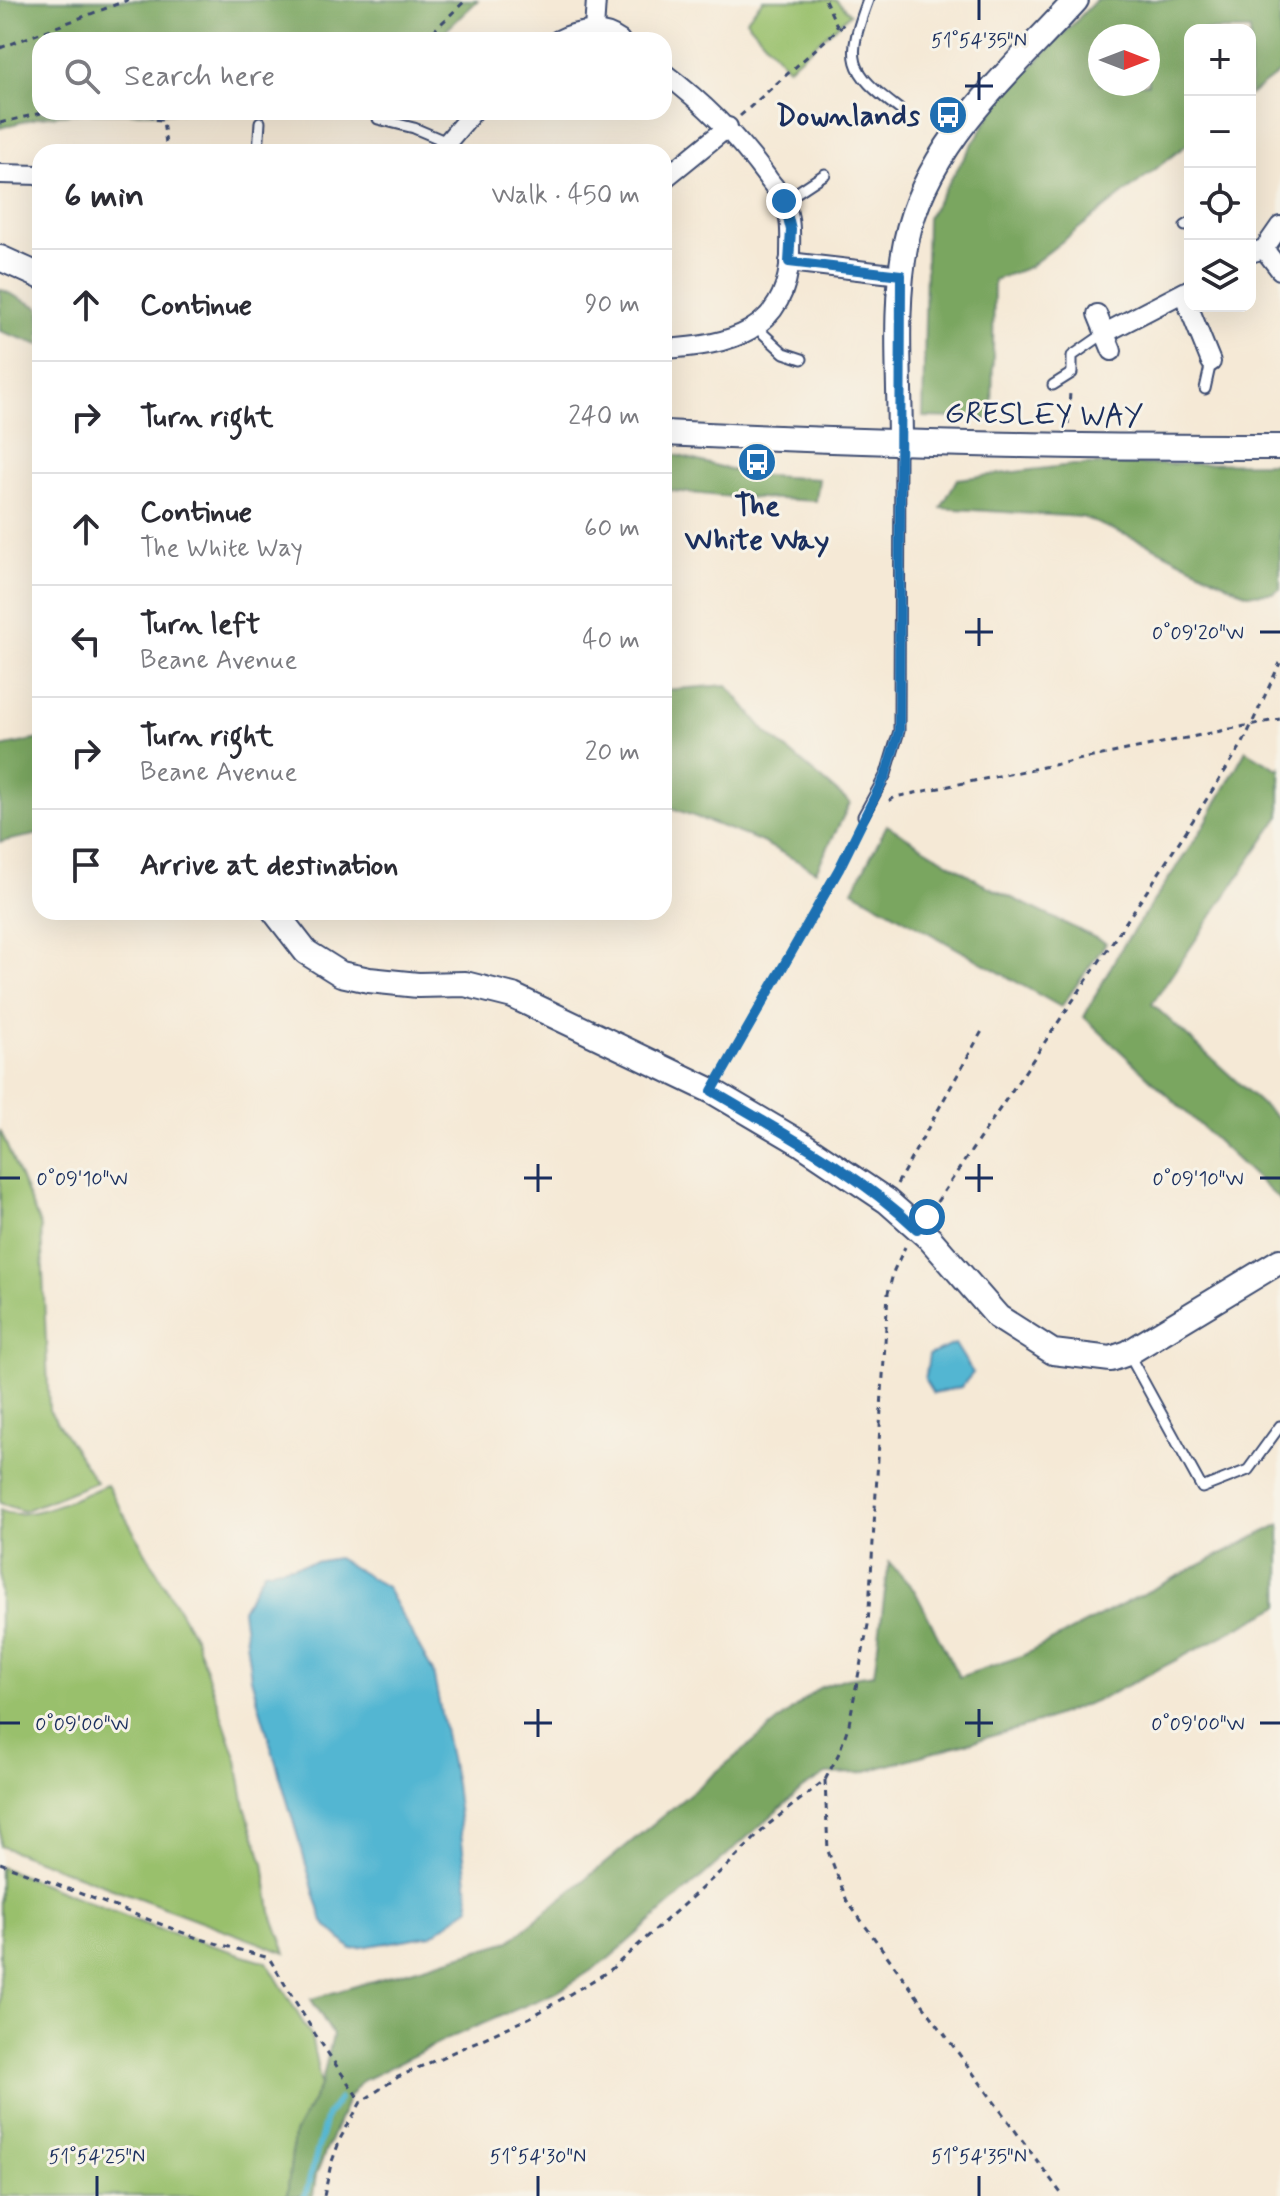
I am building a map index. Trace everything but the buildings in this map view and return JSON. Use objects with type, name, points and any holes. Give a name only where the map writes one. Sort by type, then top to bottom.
[{"type":"street","points":[[594,30],[596,0]]},
{"type":"street","points":[[900,444],[901,275],[907,241],[921,197],[933,169],[968,118],[1076,0]]},
{"type":"street","points":[[583,32],[602,32]]},
{"type":"street","points":[[672,79],[728,127],[784,201],[791,230],[783,293],[774,312],[757,328],[723,341],[672,348]]},
{"type":"street","points":[[446,144],[466,120]]},
{"type":"street","points":[[672,172],[728,127]]},
{"type":"street","points":[[20,174],[21,155]]},
{"type":"street","points":[[0,174],[32,175]]},
{"type":"street","points":[[1256,250],[1280,226]]},
{"type":"street","points":[[1256,253],[1280,270]]},
{"type":"street","points":[[0,258],[32,272]]},
{"type":"street","points":[[789,262],[901,275]]},
{"type":"street","points":[[1105,333],[1184,292]]},
{"type":"street","points":[[1195,312],[1214,356]]},
{"type":"street","points":[[1097,314],[1112,351]]},
{"type":"street","name":"GRESLEY WAY","points":[[672,433],[1067,448],[1280,447]]},
{"type":"street","points":[[281,920],[306,952],[341,974],[418,985],[465,984],[513,996],[712,1091],[802,1144],[887,1201],[930,1239],[998,1317],[1053,1352],[1111,1359],[1128,1353],[1280,1261]]},
{"type":"lane","points":[[868,0],[856,33],[855,68],[875,91],[899,109]]},
{"type":"lane","points":[[382,120],[414,128],[438,144]]},
{"type":"lane","points":[[259,144],[260,122]]},
{"type":"lane","points":[[784,201],[825,174]]},
{"type":"lane","points":[[757,328],[784,353],[802,359]]},
{"type":"lane","points":[[1053,385],[1072,373],[1072,356],[1105,333]]},
{"type":"lane","points":[[1205,389],[1214,356]]},
{"type":"lane","points":[[863,816],[886,774],[899,731],[900,444]]},
{"type":"lane","points":[[1128,1353],[1202,1488],[1248,1470],[1280,1426]]},
{"type":"path","points":[[43,32],[128,0]]},
{"type":"path","points":[[432,32],[466,0]]},
{"type":"path","points":[[825,0],[839,30]]},
{"type":"path","points":[[728,127],[846,22]]},
{"type":"path","points":[[0,48],[32,36]]},
{"type":"path","points":[[0,123],[32,115]]},
{"type":"path","points":[[163,120],[166,144]]},
{"type":"path","points":[[1067,448],[1072,373]]},
{"type":"path","points":[[324,2196],[341,2137],[361,2102],[398,2077],[531,2017],[609,1971],[769,1824],[825,1780],[849,1724],[868,1625],[888,1293],[902,1251],[1155,879],[1252,726],[1280,663]]},
{"type":"path","points":[[712,1091],[839,869],[863,816],[895,797],[1280,719]]},
{"type":"path","points":[[887,1201],[982,1031]]},
{"type":"path","points":[[825,1780],[828,1851],[847,1901],[1063,2196]]},
{"type":"path","points":[[0,1863],[197,1938],[269,1958],[361,2102]]},
{"type":"green space","points":[[0,0],[478,0],[444,32],[32,32],[32,119],[0,128]]},
{"type":"green space","points":[[763,0],[836,0],[850,14],[788,68],[746,20]]},
{"type":"green space","points":[[1096,0],[1280,0],[1280,72],[1256,90],[1256,24],[1184,24],[1184,147],[1029,267],[994,280],[992,419],[923,417],[927,218],[999,101]]},
{"type":"green space","points":[[0,289],[32,304],[32,342],[0,331]]},
{"type":"green space","points":[[672,454],[751,475],[819,479],[816,501],[672,491]]},
{"type":"green space","points":[[1280,463],[1280,589],[1273,593],[1247,594],[1150,545],[1082,517],[941,508],[957,479],[1072,465]]},
{"type":"green space","points":[[727,685],[766,732],[850,803],[816,871],[760,841],[672,808],[672,689]]},
{"type":"green space","points":[[32,741],[32,836],[0,842],[0,747]]},
{"type":"green space","points":[[1246,750],[1278,769],[1280,767],[1280,816],[1152,1004],[1280,1121],[1280,1200],[1084,1017],[1119,952],[1201,831]]},
{"type":"green space","points":[[887,825],[989,887],[1106,943],[1061,1007],[853,890]]},
{"type":"green space","points":[[0,1130],[41,1227],[49,1410],[96,1482],[23,1511],[0,1503]]},
{"type":"green space","points":[[107,1485],[195,1638],[237,1760],[245,1807],[264,1863],[271,1912],[286,1953],[0,1846],[0,1510],[11,1513],[38,1511]]},
{"type":"green space","points":[[1280,1524],[1280,1606],[1107,1696],[1038,1723],[860,1773],[826,1774],[802,1789],[607,1960],[559,1991],[447,2039],[362,2081],[349,2097],[316,2174],[313,2196],[287,2196],[294,2134],[321,2085],[333,2035],[311,1999],[510,1941],[819,1688],[846,1678],[874,1674],[889,1562],[915,1591],[959,1677],[1022,1656]]},
{"type":"green space","points":[[0,1867],[155,1928],[267,1962],[311,2036],[321,2085],[294,2134],[287,2196],[0,2196]]},
{"type":"water","points":[[955,1344],[973,1373],[961,1387],[933,1393],[925,1380],[929,1355]]},
{"type":"water","points":[[337,1558],[386,1587],[433,1672],[455,1784],[470,1907],[432,1935],[351,1949],[323,1922],[251,1678],[242,1610],[264,1571]]},
{"type":"waterway","points":[[305,2196],[327,2115],[339,2099]]},
{"type":"place","name":"Downlands","points":[[948,115]]},
{"type":"place","name":"The White Way","points":[[757,462]]},
{"type":"route","points":[[784,201],[791,230],[789,262],[901,275],[899,731],[886,774],[839,869],[712,1091],[802,1144],[887,1201],[917,1229],[927,1217]]}]
